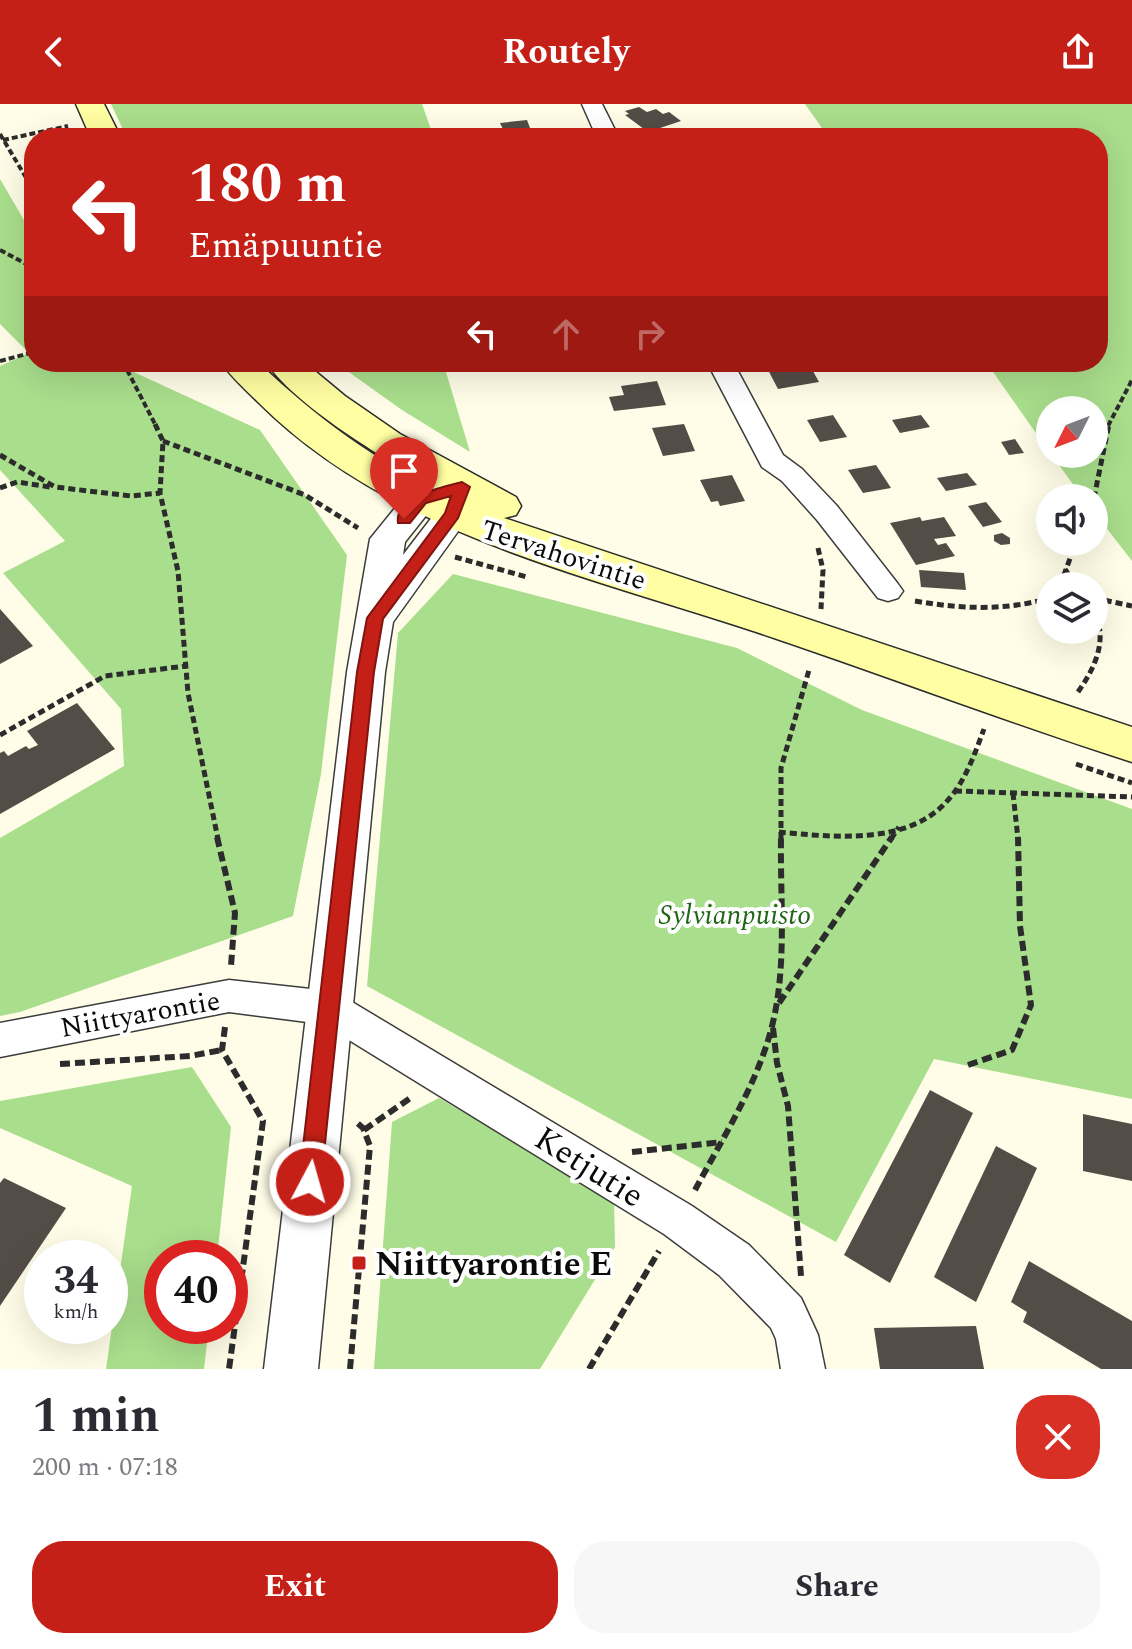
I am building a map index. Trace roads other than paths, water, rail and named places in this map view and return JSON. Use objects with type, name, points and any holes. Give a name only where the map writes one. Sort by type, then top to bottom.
[{"type":"main road","points":[[90,104],[101,128]]},
{"type":"main road","name":"Tervahovintie","points":[[247,372],[267,395],[356,464],[746,613],[1132,745]]},
{"type":"main road","name":"Tervahovintie","points":[[295,372],[445,500]]},
{"type":"street","points":[[592,104],[603,128]]},
{"type":"street","points":[[725,372],[772,461],[792,475],[827,513],[888,591]]},
{"type":"street","points":[[291,1369],[366,672],[388,539],[445,500]]},
{"type":"street","name":"Niittyarontie","points":[[0,1040],[229,996],[329,1008]]},
{"type":"street","name":"Ketjutie","points":[[329,1008],[678,1220],[734,1260],[786,1313],[797,1335],[803,1369]]},
{"type":"place","name":"Niittyarontie E","points":[[359,1263]]},
{"type":"park label","name":"Sylvianpuisto","points":[[735,914]]}]
